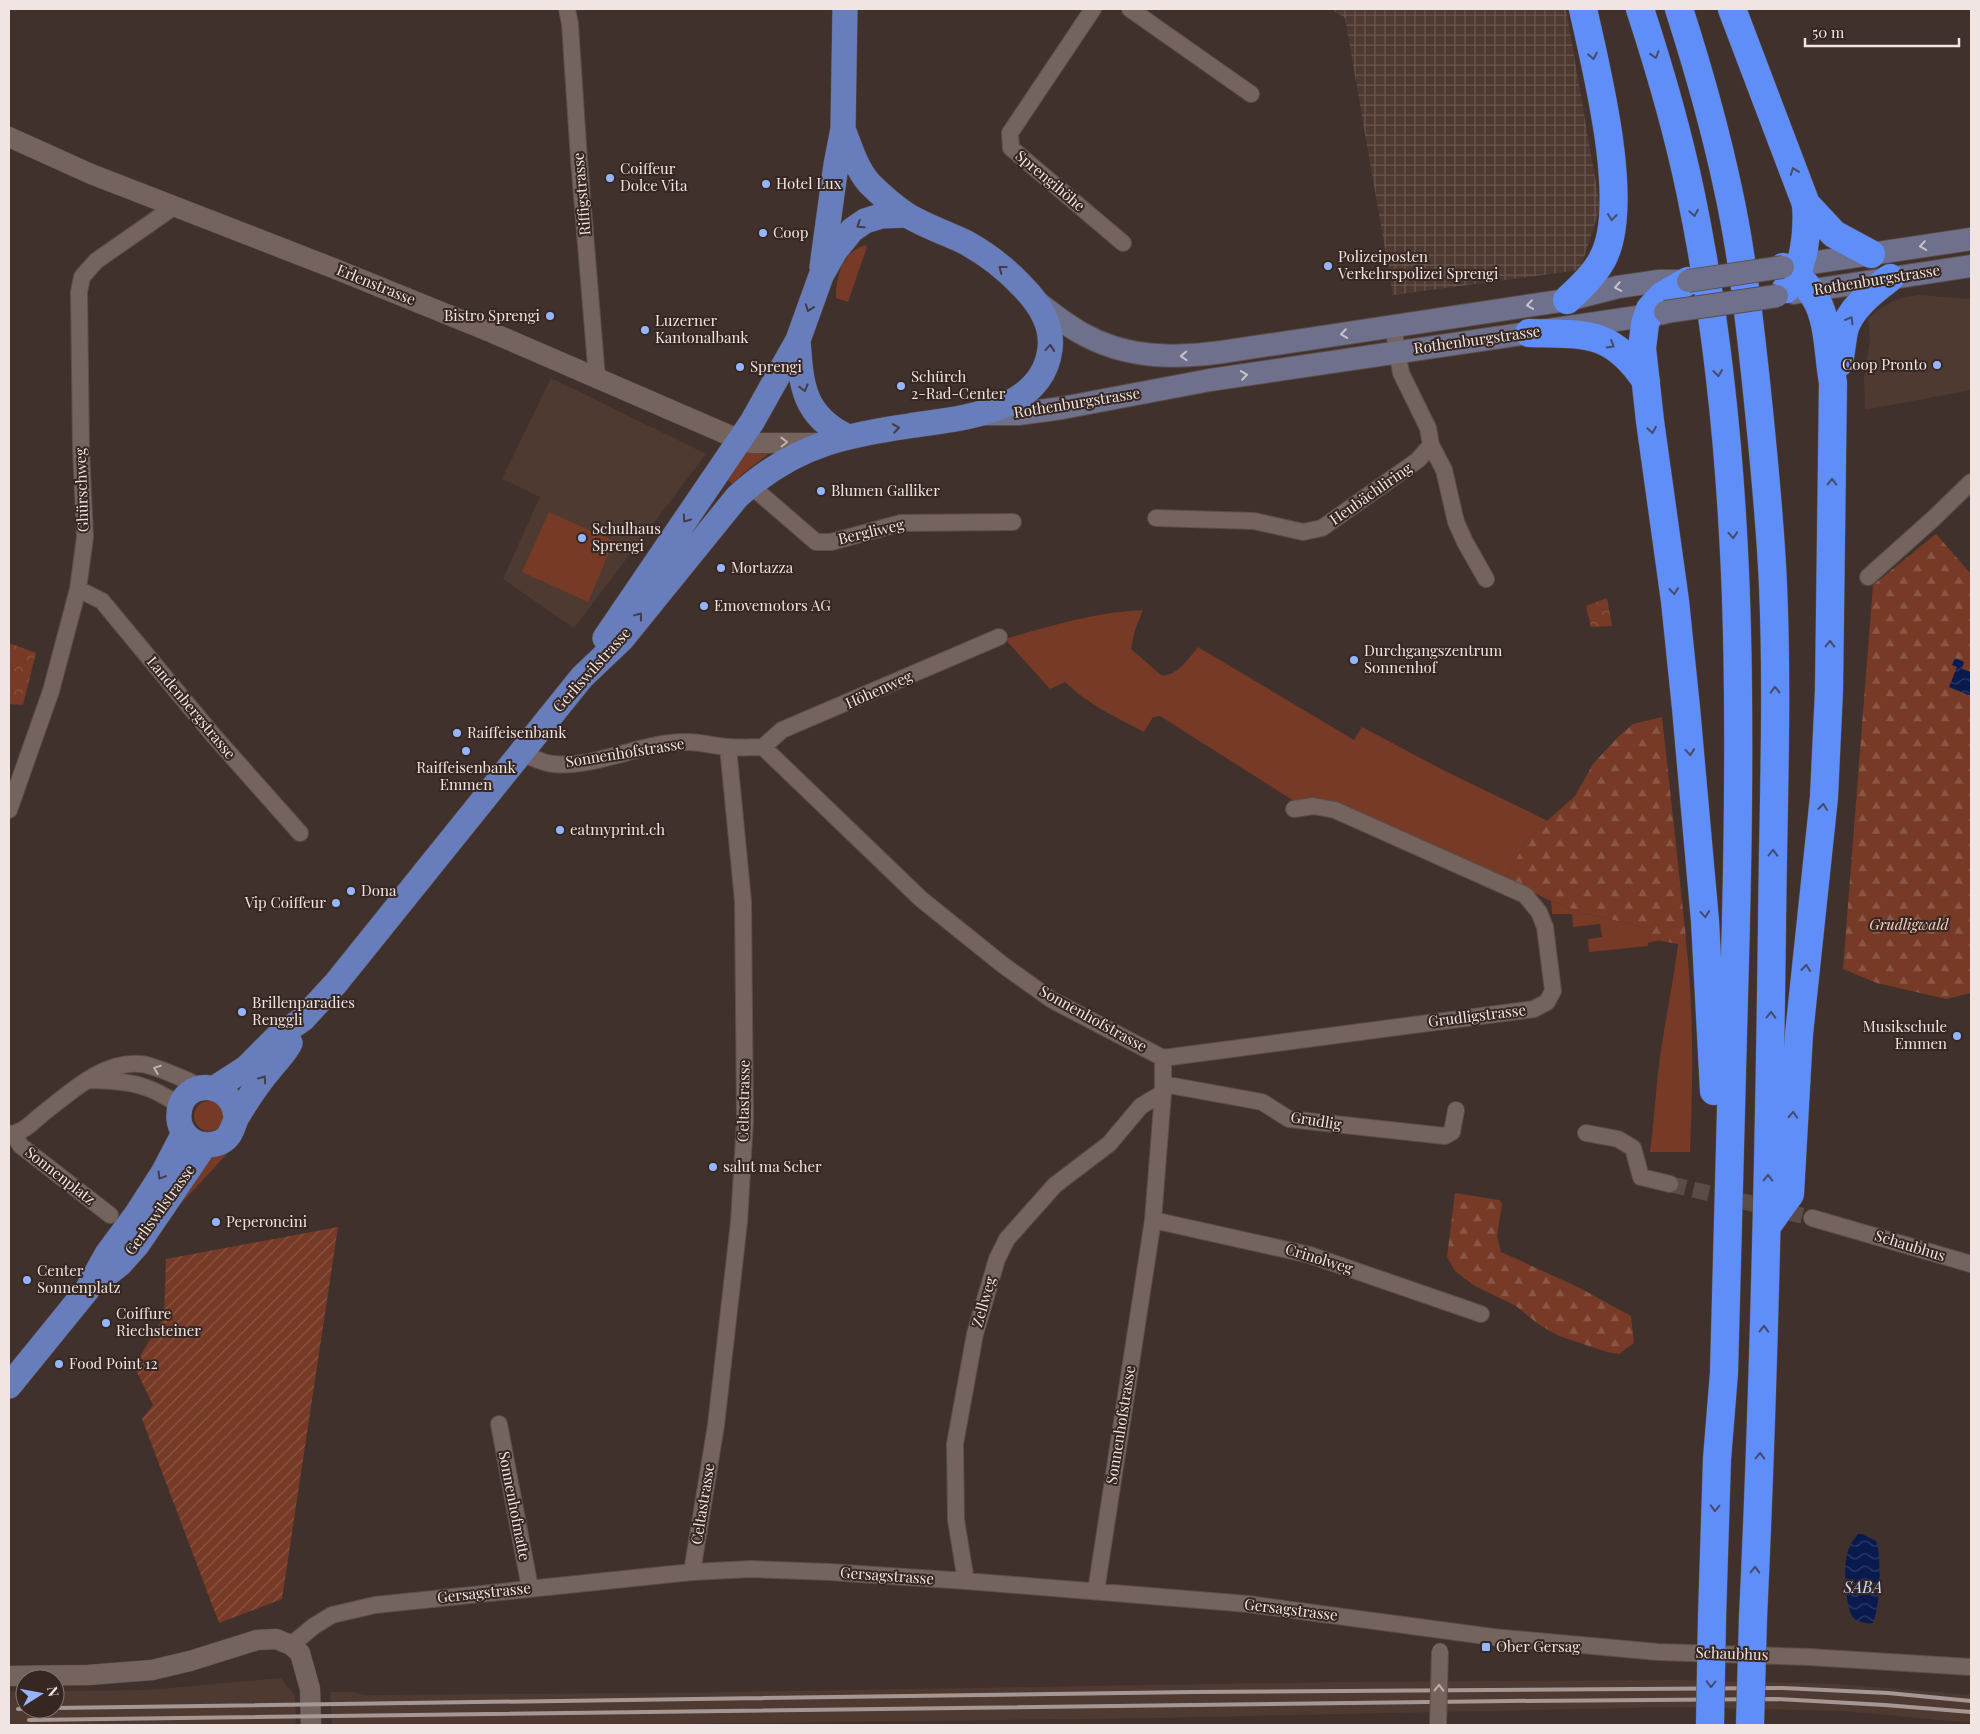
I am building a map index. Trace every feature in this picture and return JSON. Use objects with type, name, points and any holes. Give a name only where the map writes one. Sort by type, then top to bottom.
[{"type":"highway","points":[[1567,300],[1602,260],[1609,242],[1614,201],[1612,164],[1583,9]]},
{"type":"highway","points":[[1640,9],[1679,142],[1692,196],[1710,302],[1726,444],[1737,590],[1739,818],[1724,1373],[1716,1459],[1710,1725]]},
{"type":"highway","points":[[1679,9],[1699,74],[1729,193],[1747,296],[1762,441],[1773,586],[1776,739],[1767,1226],[1750,1725]]},
{"type":"highway","points":[[1732,9],[1806,204],[1808,226],[1791,282],[1821,309],[1825,318],[1833,383],[1830,654],[1824,797],[1799,1034],[1790,1194],[1767,1226]]},
{"type":"highway","points":[[1806,204],[1834,234],[1872,254]]},
{"type":"highway","points":[[1833,383],[1847,323],[1868,296],[1890,278]]},
{"type":"highway","points":[[1688,281],[1658,301],[1645,324],[1642,348],[1675,601],[1709,970],[1714,1073],[1706,1399],[1716,1459]]},
{"type":"highway","points":[[1529,332],[1572,334],[1599,338],[1617,348],[1631,360],[1646,381]]},
{"type":"main road","points":[[821,276],[836,165],[843,129],[845,9]]},
{"type":"main road","points":[[843,129],[858,167],[869,183],[907,215]]},
{"type":"main road","points":[[582,677],[612,625],[740,440],[798,340],[821,276],[835,251],[852,230],[865,221],[881,216],[907,215]]},
{"type":"main road","name":"Gerliswilstrasse","points":[[236,1119],[260,1082],[288,1048],[303,1020],[336,983],[582,677],[622,639],[737,496],[778,464],[838,440],[983,414],[1018,398],[1030,390],[1042,375],[1049,356],[1051,338],[1045,318],[1037,302],[1016,280],[967,243],[907,215]]},
{"type":"main road","name":"Rothenburgstrasse","points":[[983,414],[1018,414],[1062,408],[1210,380],[1529,332],[1658,301],[1791,282],[1872,254],[1971,240]]},
{"type":"main road","name":"Rothenburgstrasse","points":[[1688,281],[1791,282],[1890,278],[1971,266]]},
{"type":"main road","name":"Rothenburgstrasse","points":[[1037,302],[1079,332],[1093,339],[1126,352],[1150,356],[1202,355],[1567,300],[1618,287],[1658,301]]},
{"type":"main road","points":[[798,340],[800,374],[808,402],[838,440]]},
{"type":"main road","name":"Gerliswilstrasse","points":[[209,1088],[246,1068],[277,1037],[303,1020]]},
{"type":"main road","points":[[209,1088],[229,1097],[233,1103],[236,1119],[232,1130],[221,1142],[194,1139],[179,1120],[180,1106],[189,1094],[209,1088]]},
{"type":"main road","name":"Gerliswilstrasse","points":[[9,1386],[87,1290],[107,1254],[136,1215],[163,1173],[194,1139]]},
{"type":"street","name":"Riffigstrasse","points":[[567,9],[570,24],[579,170],[597,378]]},
{"type":"street","name":"Sprengihöhe","points":[[1093,9],[1010,134],[1010,148],[1123,244]]},
{"type":"street","points":[[1130,9],[1251,94]]},
{"type":"street","name":"Erlenstrasse","points":[[9,137],[91,174],[369,282],[493,333],[740,440],[752,443],[838,440]]},
{"type":"street","name":"Ghürschweg","points":[[9,810],[51,691],[78,589],[84,537],[79,292],[82,277],[96,261],[175,206]]},
{"type":"street","points":[[1393,326],[1396,352],[1403,378],[1428,428],[1431,445],[1444,470],[1456,522],[1486,579]]},
{"type":"street","name":"Heubächliring","points":[[1156,518],[1254,521],[1303,532],[1322,528],[1418,460],[1431,445]]},
{"type":"street","points":[[1868,578],[1971,482]]},
{"type":"street","name":"Bergliweg","points":[[750,485],[816,542],[831,542],[901,523],[1014,522]]},
{"type":"street","name":"Landenbergstrasse","points":[[78,589],[102,601],[213,735],[300,832]]},
{"type":"street","name":"Höhenweg","points":[[762,747],[782,730],[999,637]]},
{"type":"street","name":"Sonnenhofstrasse","points":[[520,754],[532,756],[546,763],[568,764],[581,763],[671,742],[702,742],[728,747],[762,747],[921,899],[1003,965],[1052,1000],[1163,1058],[1163,1089],[1152,1220],[1096,1591]]},
{"type":"street","name":"Celtastrasse","points":[[692,1572],[720,1386],[739,1222],[744,1120],[743,901],[728,747]]},
{"type":"street","name":"Grudligstrasse","points":[[1163,1058],[1534,1009],[1547,1002],[1550,997],[1553,991],[1545,927],[1539,912],[1525,895],[1335,810],[1313,806],[1294,809]]},
{"type":"street","points":[[11,1134],[26,1128],[75,1089],[117,1064],[143,1064],[209,1088]]},
{"type":"street","points":[[89,1080],[118,1081],[148,1087],[180,1106]]},
{"type":"street","name":"Grudlig","points":[[1163,1089],[1262,1102],[1290,1119],[1445,1136],[1452,1132],[1456,1110]]},
{"type":"street","name":"Zellweg","points":[[966,1581],[956,1520],[955,1444],[975,1334],[997,1259],[1007,1239],[1055,1185],[1109,1144],[1142,1106],[1163,1089]]},
{"type":"street","points":[[1586,1133],[1618,1139],[1633,1148],[1641,1177],[1670,1184]]},
{"type":"street","name":"Sonnenplatz","points":[[11,1134],[21,1146],[110,1216]]},
{"type":"street","name":"Schaubhus","points":[[1812,1218],[1971,1264]]},
{"type":"street","name":"Crinolweg","points":[[1152,1220],[1261,1242],[1310,1255],[1481,1314]]},
{"type":"street","name":"Sonnenhofmatte","points":[[499,1424],[530,1588]]},
{"type":"street","name":"Gersagstrasse","points":[[291,1645],[314,1626],[332,1615],[375,1605],[692,1572],[751,1569],[966,1581],[1248,1604],[1493,1637]]},
{"type":"street","points":[[1438,1725],[1441,1630]]},
{"type":"street","name":"Schaubhus","points":[[1493,1637],[1658,1652],[1809,1657],[1971,1667]]},
{"type":"street","points":[[9,1676],[79,1675],[152,1670],[190,1661],[257,1640],[276,1639],[291,1645],[300,1653],[310,1689],[312,1725]]},
{"type":"shaded area","points":[[1331,9],[1566,9],[1600,207],[1580,270],[1393,295],[1345,18]]},
{"type":"shaded area","points":[[1919,295],[1970,299],[1971,390],[1865,410],[1864,377],[1870,341],[1868,319],[1878,310],[1892,302],[1901,298]]},
{"type":"shaded area","name":"Schulhaus Sprengi","points":[[551,378],[706,454],[574,628],[503,579],[540,497],[502,479]]},
{"type":"shaded area","points":[[281,1678],[295,1696],[296,1722],[294,1725],[9,1725],[9,1691],[15,1691],[15,1719],[65,1719],[65,1691],[149,1690]]},
{"type":"shaded area","points":[[1672,1680],[1839,1684],[1971,1695],[1971,1723],[1844,1711],[1673,1707],[1158,1718],[614,1725],[338,1725],[332,1724],[330,1692],[355,1692],[364,1695],[671,1693],[1340,1682]]},
{"type":"green space","points":[[865,245],[867,247],[848,302],[836,298],[837,280],[844,262],[856,249]]},
{"type":"green space","points":[[747,452],[771,452],[732,484],[727,479]]},
{"type":"green space","points":[[549,512],[614,541],[588,602],[522,572]]},
{"type":"green space","name":"Grudligwald","points":[[1936,534],[1971,574],[1971,993],[1946,999],[1877,983],[1843,969],[1873,585]]},
{"type":"green space","points":[[1607,598],[1612,626],[1591,627],[1586,606]]},
{"type":"green space","points":[[1143,610],[1135,630],[1131,649],[1161,675],[1167,675],[1177,670],[1198,647],[1354,740],[1362,727],[1443,770],[1548,821],[1528,838],[1505,879],[1349,807],[1319,799],[1294,801],[1160,716],[1153,717],[1144,732],[1092,704],[1065,682],[1050,689],[1005,639],[1091,617]]},
{"type":"green space","points":[[9,643],[36,653],[23,705],[9,704]]},
{"type":"green space","points":[[1662,717],[1686,942],[1678,944],[1657,940],[1639,926],[1580,912],[1551,901],[1505,879],[1528,838],[1575,796],[1593,764],[1619,736],[1633,724]]},
{"type":"green space","points":[[1551,901],[1580,912],[1639,926],[1660,940],[1648,943],[1648,946],[1589,952],[1588,939],[1602,937],[1600,924],[1573,927],[1572,914],[1552,914]]},
{"type":"green space","points":[[1686,942],[1689,968],[1692,1047],[1690,1152],[1650,1152],[1660,1057],[1678,944]]},
{"type":"green space","points":[[209,1101],[220,1105],[224,1116],[220,1127],[209,1131],[198,1127],[194,1116],[198,1105]]},
{"type":"green space","points":[[227,1151],[227,1154],[162,1224],[209,1160]]},
{"type":"green space","points":[[1455,1193],[1499,1200],[1502,1204],[1497,1236],[1501,1252],[1578,1287],[1631,1316],[1634,1343],[1619,1354],[1607,1352],[1559,1336],[1538,1324],[1516,1306],[1475,1286],[1455,1271],[1447,1257]]},
{"type":"green space","points":[[338,1227],[282,1599],[219,1623],[142,1419],[153,1405],[134,1366],[164,1317],[166,1259]]},
{"type":"water","points":[[1955,658],[1964,662],[1962,669],[1971,672],[1971,696],[1949,687],[1957,667],[1952,665]]},
{"type":"water","name":"SABA","points":[[1858,1534],[1876,1541],[1878,1548],[1880,1569],[1879,1594],[1873,1623],[1856,1620],[1852,1616],[1846,1593],[1846,1557],[1850,1546]]},
{"type":"tunnel","points":[[1670,1184],[1812,1218]]},
{"type":"railway","points":[[65,1708],[1193,1692],[1783,1688],[1888,1693],[1971,1701]]},
{"type":"railway","points":[[29,1720],[1777,1699],[1971,1712]]},
{"type":"place","name":"Coiffeur Dolce Vita","points":[[610,178]]},
{"type":"place","name":"Hotel Lux","points":[[766,184]]},
{"type":"place","name":"Coop","points":[[763,233]]},
{"type":"place","name":"Polizeiposten Verkehrspolizei Sprengi","points":[[1328,266]]},
{"type":"place","name":"Bistro Sprengi","points":[[550,316]]},
{"type":"place","name":"Luzerner Kantonalbank","points":[[645,330]]},
{"type":"place","name":"Coop Pronto","points":[[1937,365]]},
{"type":"place","name":"Sprengi","points":[[740,367]]},
{"type":"place","name":"Schürch 2-Rad-Center","points":[[901,386]]},
{"type":"place","name":"Blumen Galliker","points":[[821,491]]},
{"type":"place","name":"Schulhaus Sprengi","points":[[582,538]]},
{"type":"place","name":"Mortazza","points":[[721,568]]},
{"type":"place","name":"Emovemotors AG","points":[[704,606]]},
{"type":"place","name":"Durchgangszentrum Sonnenhof","points":[[1354,660]]},
{"type":"place","name":"Raiffeisenbank","points":[[457,733]]},
{"type":"place","name":"Raiffeisenbank Emmen","points":[[466,751]]},
{"type":"place","name":"eatmyprint.ch","points":[[560,830]]},
{"type":"place","name":"Dona","points":[[351,891]]},
{"type":"place","name":"Vip Coiffeur","points":[[336,903]]},
{"type":"place","name":"Brillenparadies Renggli","points":[[242,1012]]},
{"type":"place","name":"Musikschule Emmen","points":[[1957,1036]]},
{"type":"place","name":"salut ma Scher","points":[[713,1167]]},
{"type":"place","name":"Peperoncini","points":[[216,1222]]},
{"type":"place","name":"Center Sonnenplatz","points":[[27,1280]]},
{"type":"place","name":"Coiffure Riechsteiner","points":[[106,1323]]},
{"type":"place","name":"Food Point 12","points":[[59,1364]]},
{"type":"place","name":"Ober Gersag","points":[[1486,1647]]}]
